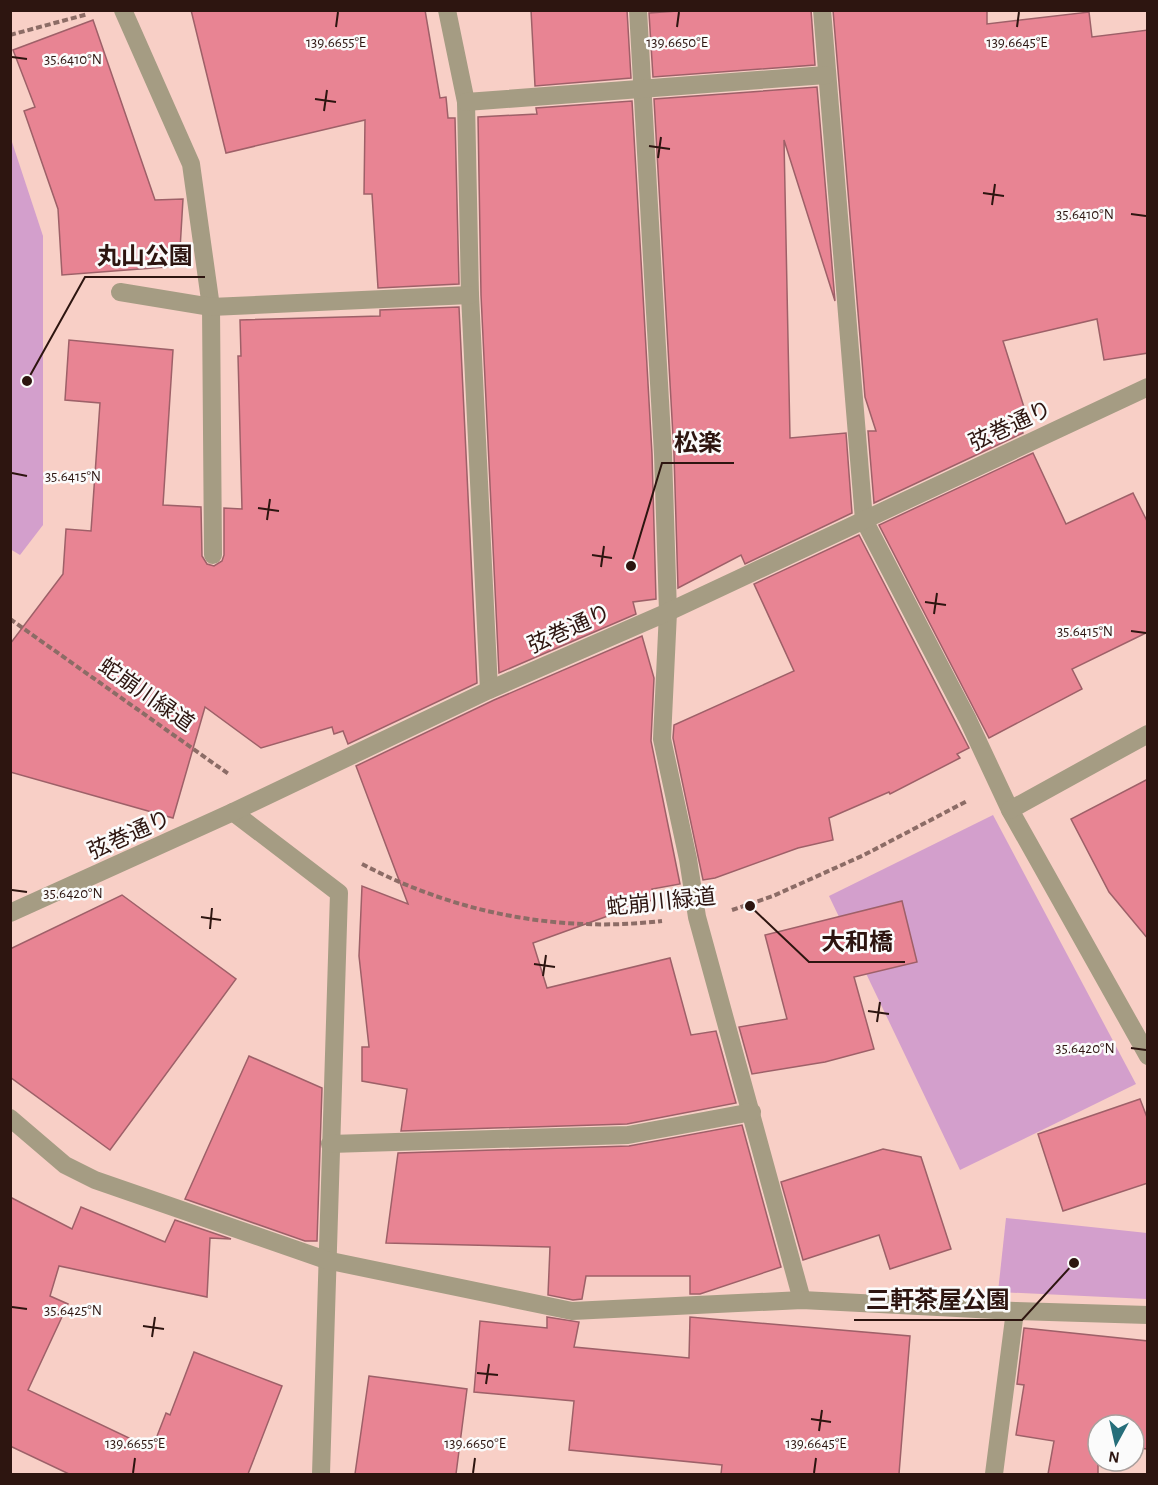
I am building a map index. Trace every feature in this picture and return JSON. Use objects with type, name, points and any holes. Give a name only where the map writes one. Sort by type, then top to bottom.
[{"type":"street","points":[[123,10],[191,164],[211,307],[213,555]]},
{"type":"street","points":[[447,10],[466,102],[470,295],[489,690]]},
{"type":"street","points":[[638,10],[644,90],[668,612],[662,739],[688,859],[697,917],[802,1300]]},
{"type":"street","points":[[822,10],[864,520],[999,784],[1010,810],[1148,1056]]},
{"type":"street","points":[[466,102],[826,75]]},
{"type":"street","points":[[120,292],[211,307],[470,295]]},
{"type":"street","name":"弦巻通り","points":[[10,913],[262,799],[489,690],[668,612],[1148,387]]},
{"type":"street","points":[[1010,810],[1148,734]]},
{"type":"street","points":[[233,812],[339,893],[321,1474]]},
{"type":"street","points":[[330,1143],[628,1135],[752,1112]]},
{"type":"street","points":[[10,1118],[65,1165],[95,1180],[326,1260],[572,1311],[802,1300],[1148,1315]]},
{"type":"street","points":[[994,1474],[1015,1311]]},
{"type":"path","points":[[10,35],[90,14]]},
{"type":"path","name":"蛇崩川緑道","points":[[10,619],[168,729],[262,799]]},
{"type":"path","name":"蛇崩川緑道","points":[[358,862],[412,889],[454,904],[500,916],[608,925],[697,917],[750,906],[773,896],[864,855],[999,784]]},
{"type":"shaded area","points":[[10,136],[43,236],[43,525],[20,555],[10,549]]},
{"type":"shaded area","points":[[993,815],[1136,1084],[960,1170],[829,896]]},
{"type":"shaded area","points":[[1006,1218],[1147,1233],[1147,1299],[998,1292]]},
{"type":"building","points":[[191,10],[425,10],[440,98],[446,97],[448,118],[455,118],[459,284],[378,288],[372,194],[364,194],[365,120],[226,153]]},
{"type":"building","points":[[531,10],[627,10],[631,78],[535,86]]},
{"type":"building","points":[[692,10],[811,10],[815,65],[653,77],[649,13]]},
{"type":"building","points":[[833,10],[987,10],[987,24],[1089,12],[1092,37],[1148,30],[1148,353],[1104,360],[1097,319],[1003,341],[1030,426],[1022,429],[1023,433],[874,503],[868,431],[876,431],[865,397]]},
{"type":"building","points":[[93,20],[155,200],[183,199],[179,266],[62,275],[58,209],[24,111],[35,107],[13,50]]},
{"type":"building","points":[[817,87],[835,301],[784,140],[790,438],[846,433],[852,513],[745,564],[741,555],[678,588],[674,454],[654,99]]},
{"type":"building","points":[[632,101],[652,454],[656,599],[633,602],[636,614],[499,673],[481,295],[478,117],[537,114],[536,108]]},
{"type":"building","points":[[459,307],[477,683],[348,744],[343,731],[334,734],[332,727],[261,748],[205,707],[173,818],[10,772],[10,644],[63,574],[66,529],[91,531],[100,403],[65,400],[69,340],[173,350],[163,505],[201,507],[202,556],[207,564],[214,566],[222,561],[224,555],[224,508],[242,509],[238,356],[241,356],[240,320],[380,316],[380,310]]},
{"type":"building","points":[[1033,453],[1066,524],[1133,493],[1148,523],[1148,632],[1072,669],[1082,689],[989,738],[879,525]]},
{"type":"building","points":[[859,535],[969,748],[957,754],[960,758],[890,794],[889,792],[829,818],[833,840],[798,848],[715,878],[703,880],[673,738],[674,725],[794,671],[754,584]]},
{"type":"building","points":[[642,636],[654,678],[651,741],[680,884],[652,889],[655,899],[533,943],[547,988],[670,958],[691,1035],[716,1031],[736,1103],[627,1124],[401,1131],[407,1089],[362,1081],[362,1047],[369,1047],[359,956],[362,886],[408,904],[356,766],[494,700]]},
{"type":"building","points":[[1148,779],[1148,939],[1109,892],[1071,819]]},
{"type":"building","points":[[122,895],[236,979],[110,1150],[10,1077],[10,949]]},
{"type":"building","points":[[902,901],[917,962],[854,977],[874,1049],[825,1062],[752,1074],[739,1027],[787,1019],[765,935]]},
{"type":"building","points":[[249,1056],[322,1088],[317,1241],[305,1241],[185,1199]]},
{"type":"building","points":[[1140,1099],[1148,1120],[1148,1183],[1063,1211],[1038,1134]]},
{"type":"building","points":[[742,1125],[781,1267],[700,1294],[690,1294],[690,1276],[586,1276],[582,1299],[573,1300],[548,1295],[550,1247],[386,1243],[398,1153],[629,1146]]},
{"type":"building","points":[[883,1149],[921,1157],[951,1249],[890,1269],[879,1235],[803,1260],[781,1182]]},
{"type":"building","points":[[10,1197],[72,1229],[81,1207],[165,1242],[175,1220],[231,1239],[210,1238],[207,1297],[59,1266],[50,1296],[68,1304],[28,1390],[152,1449],[166,1413],[170,1415],[194,1352],[282,1386],[248,1474],[69,1474],[10,1446]]},
{"type":"building","points":[[547,1317],[579,1322],[574,1347],[689,1358],[690,1317],[910,1336],[899,1474],[721,1474],[722,1465],[569,1450],[574,1401],[474,1392],[480,1321],[547,1328]]},
{"type":"building","points":[[1024,1328],[1148,1341],[1148,1449],[1146,1449],[1146,1413],[1086,1413],[1086,1473],[1098,1474],[1048,1474],[1054,1441],[1016,1435],[1024,1385],[1017,1384]]},
{"type":"building","points":[[369,1376],[467,1389],[456,1474],[355,1474]]},
{"type":"place","name":"丸山公園","points":[[27,381]]},
{"type":"place","name":"松楽","points":[[631,566]]},
{"type":"place","name":"大和橋","points":[[750,906]]},
{"type":"place","name":"三軒茶屋公園","points":[[1074,1263]]}]
